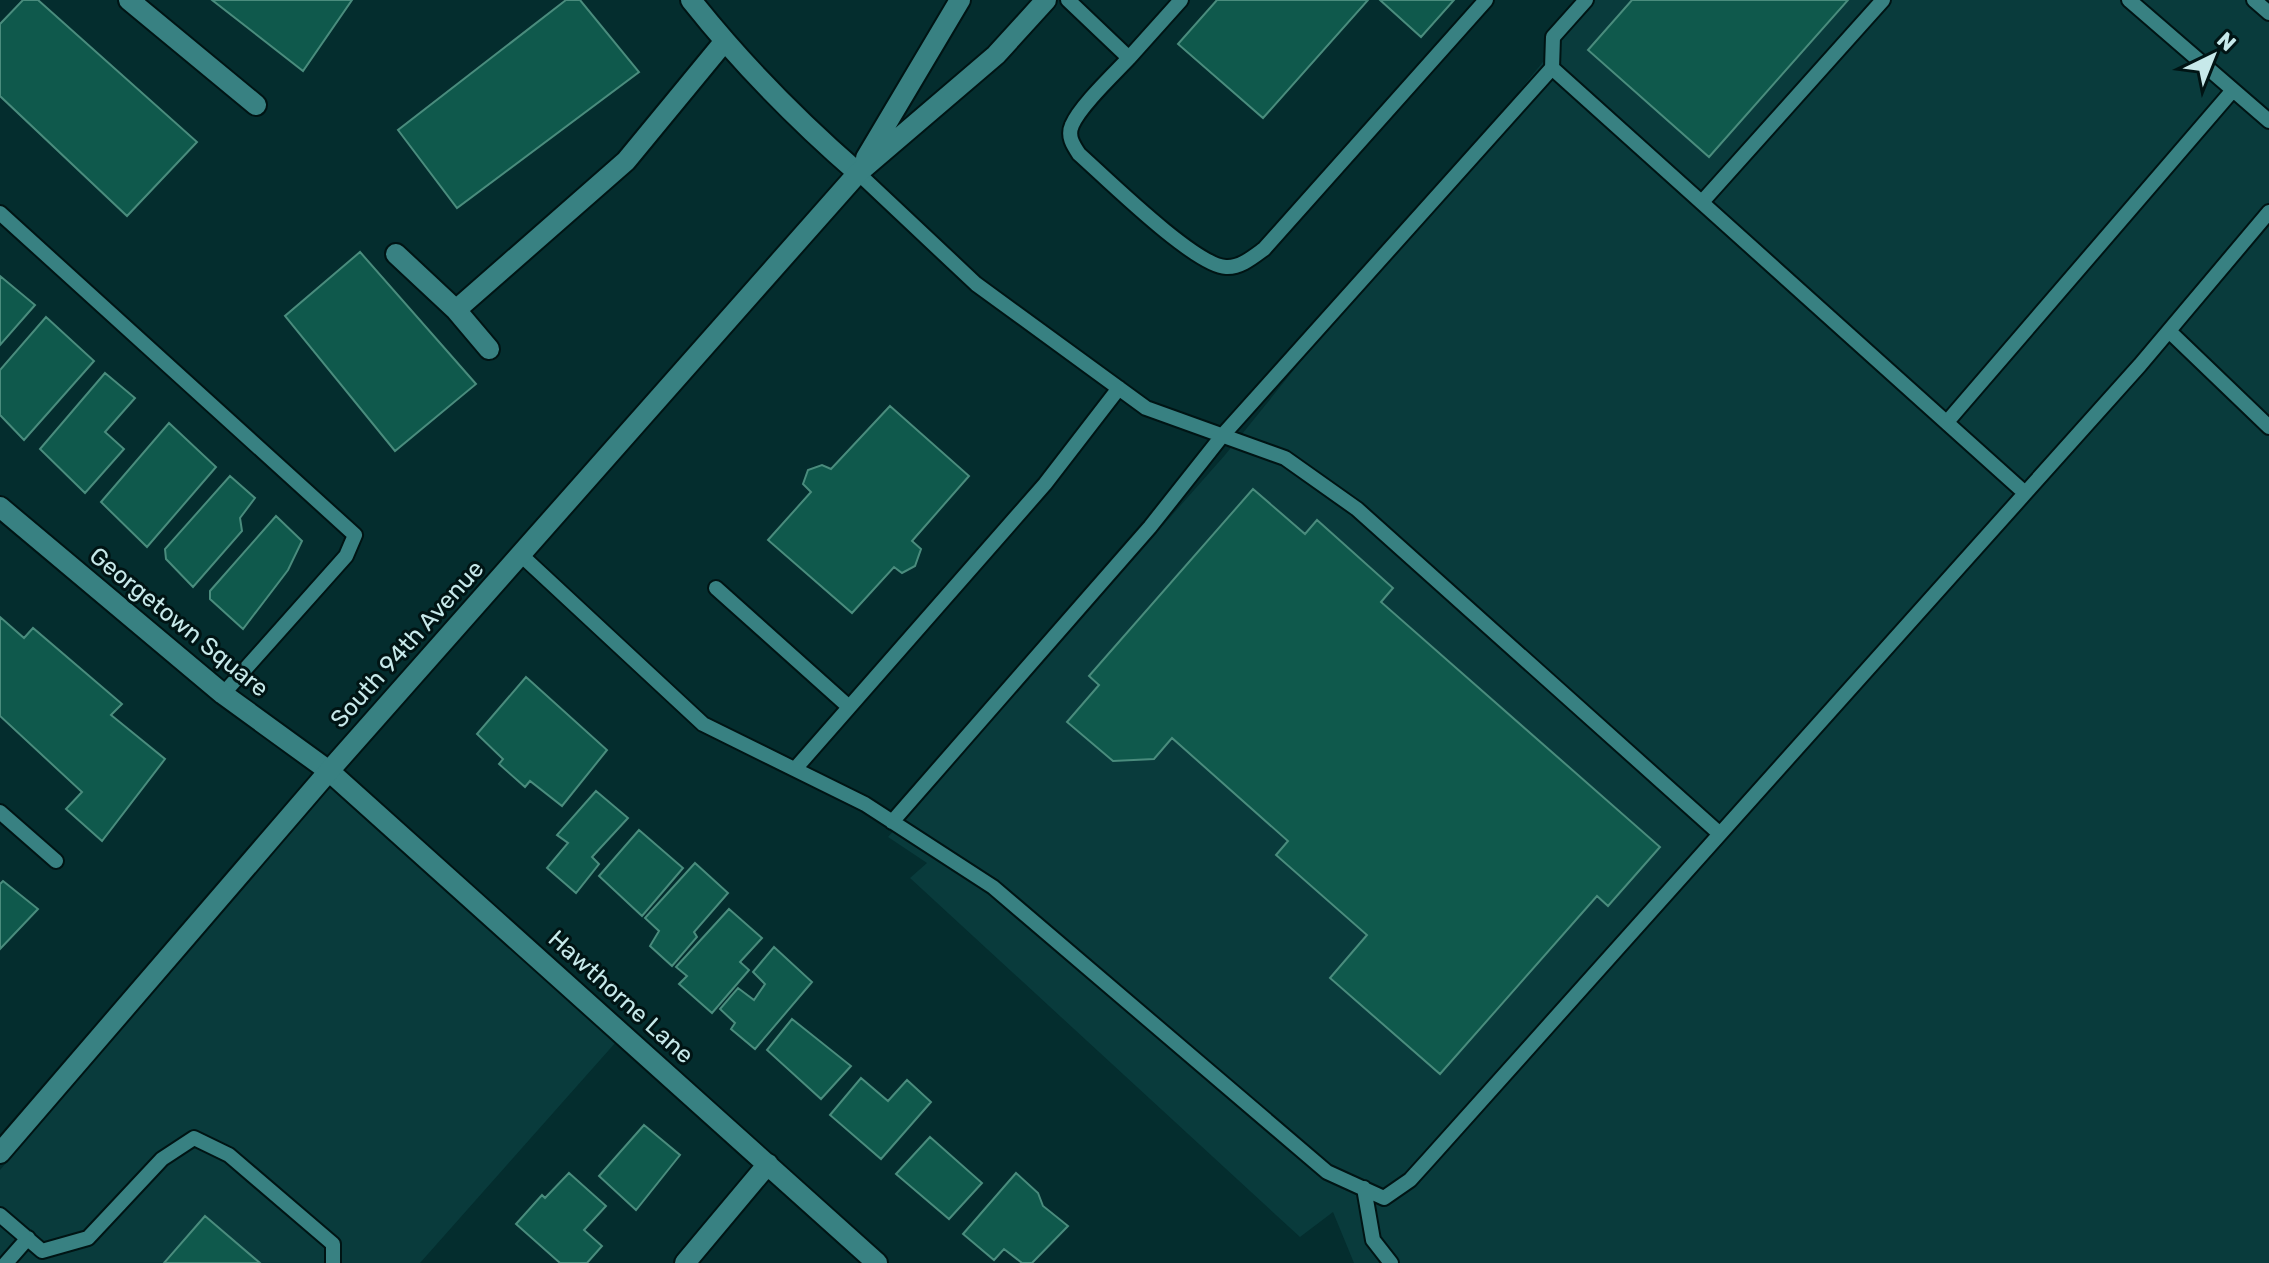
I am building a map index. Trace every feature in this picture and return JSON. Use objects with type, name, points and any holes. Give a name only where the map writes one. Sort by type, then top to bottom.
[{"type":"street","points":[[129,0],[256,105]]},
{"type":"street","points":[[691,0],[724,42],[788,109],[858,173]]},
{"type":"street","name":"South 94th Avenue","points":[[858,173],[960,0]]},
{"type":"street","name":"South 94th Avenue","points":[[0,1153],[329,771],[858,173],[996,55],[1046,0]]},
{"type":"street","points":[[456,310],[626,161],[724,42]]},
{"type":"street","points":[[396,254],[456,310],[489,349]]},
{"type":"street","name":"Georgetown Square","points":[[0,507],[223,694],[329,771]]},
{"type":"street","name":"Hawthorne Lane","points":[[329,771],[877,1263]]},
{"type":"street","points":[[685,1263],[768,1164]]},
{"type":"lane","points":[[1068,0],[1129,58]]},
{"type":"lane","points":[[1181,0],[1081,112],[1070,127],[1071,142],[1079,154],[1184,246],[1206,261],[1226,268],[1248,262],[1264,249],[1486,0]]},
{"type":"lane","points":[[892,822],[1150,527],[1222,436],[1552,68],[1553,37],[1586,0]]},
{"type":"lane","points":[[1702,202],[1883,0]]},
{"type":"lane","points":[[2129,0],[2269,121]]},
{"type":"lane","points":[[2254,0],[2269,13]]},
{"type":"lane","points":[[1552,68],[2025,493]]},
{"type":"lane","points":[[1947,422],[2233,90]]},
{"type":"lane","points":[[858,173],[976,284],[1146,408],[1285,458],[1357,509],[1720,834]]},
{"type":"lane","points":[[521,555],[703,724],[865,804],[993,887],[1327,1172],[1384,1198],[1410,1180],[2169,331],[2269,212]]},
{"type":"lane","points":[[0,213],[355,535],[346,556],[223,694]]},
{"type":"lane","points":[[2169,331],[2269,427]]},
{"type":"lane","points":[[795,769],[1045,484],[1119,388]]},
{"type":"lane","points":[[716,588],[849,707]]},
{"type":"lane","points":[[0,812],[56,861]]},
{"type":"lane","points":[[0,1215],[42,1251],[88,1238],[162,1159],[194,1138],[229,1155],[333,1244],[333,1263]]},
{"type":"lane","points":[[1364,1188],[1373,1240],[1391,1263]]},
{"type":"lane","points":[[6,1263],[28,1238]]},
{"type":"shaded area","points":[[1593,0],[2269,0],[2269,1263],[1354,1263],[1333,1212],[1300,1237],[910,878],[927,863],[888,837],[1225,455]]},
{"type":"shaded area","points":[[335,780],[616,1042],[420,1263],[0,1263],[0,1170]]},
{"type":"building","points":[[23,0],[38,0],[197,142],[127,216],[0,96],[0,24]]},
{"type":"building","points":[[212,0],[352,0],[303,71]]},
{"type":"building","points":[[566,0],[580,0],[639,72],[457,208],[398,130]]},
{"type":"building","points":[[1217,0],[1368,0],[1263,118],[1178,44]]},
{"type":"building","points":[[1380,0],[1454,0],[1421,37]]},
{"type":"building","points":[[1632,0],[1848,0],[1709,157],[1588,50]]},
{"type":"building","points":[[360,252],[476,384],[395,451],[285,316]]},
{"type":"building","points":[[0,276],[35,305],[0,345]]},
{"type":"building","points":[[46,317],[94,361],[24,440],[0,415],[0,370]]},
{"type":"building","points":[[105,373],[135,398],[105,432],[124,449],[85,493],[40,449]]},
{"type":"building","points":[[890,406],[969,476],[912,541],[921,549],[915,566],[902,573],[894,567],[852,613],[768,540],[811,492],[803,484],[808,470],[822,465],[831,469]]},
{"type":"building","points":[[169,423],[216,467],[147,547],[101,502]]},
{"type":"building","points":[[230,476],[255,498],[240,518],[242,531],[193,587],[166,559],[165,549]]},
{"type":"building","points":[[1253,489],[1305,534],[1317,520],[1393,588],[1381,602],[1660,847],[1608,906],[1597,896],[1440,1074],[1330,978],[1367,935],[1276,855],[1288,841],[1172,738],[1154,759],[1113,761],[1067,722],[1099,685],[1089,676]]},
{"type":"building","points":[[276,516],[302,541],[288,570],[243,629],[210,599],[210,591]]},
{"type":"building","points":[[0,617],[24,638],[33,628],[122,704],[111,715],[165,759],[102,841],[66,809],[82,792],[0,716]]},
{"type":"building","points":[[526,677],[607,750],[562,806],[530,781],[525,787],[499,764],[503,759],[477,734]]},
{"type":"building","points":[[596,791],[628,818],[592,857],[599,864],[576,893],[547,868],[568,843],[557,835]]},
{"type":"building","points":[[639,830],[683,868],[642,916],[599,876]]},
{"type":"building","points":[[695,863],[728,893],[694,932],[697,937],[672,966],[650,946],[659,931],[645,918]]},
{"type":"building","points":[[3,881],[38,909],[0,949],[0,884]]},
{"type":"building","points":[[729,909],[762,938],[740,962],[749,970],[712,1013],[679,984],[687,976],[676,967]]},
{"type":"building","points":[[774,947],[812,982],[755,1049],[731,1029],[735,1023],[720,1009],[738,988],[754,1000],[765,984],[753,972]]},
{"type":"building","points":[[792,1019],[851,1066],[821,1099],[767,1050]]},
{"type":"building","points":[[861,1078],[888,1101],[907,1080],[931,1102],[881,1159],[830,1115]]},
{"type":"building","points":[[644,1125],[680,1155],[636,1210],[599,1176]]},
{"type":"building","points":[[930,1137],[982,1183],[949,1219],[896,1174]]},
{"type":"building","points":[[569,1173],[606,1206],[584,1230],[602,1246],[587,1263],[560,1263],[516,1224],[542,1195],[545,1198]]},
{"type":"building","points":[[1016,1173],[1038,1193],[1043,1206],[1068,1226],[1032,1263],[1022,1263],[1004,1249],[994,1260],[963,1234]]},
{"type":"building","points":[[205,1216],[260,1263],[164,1263]]}]
